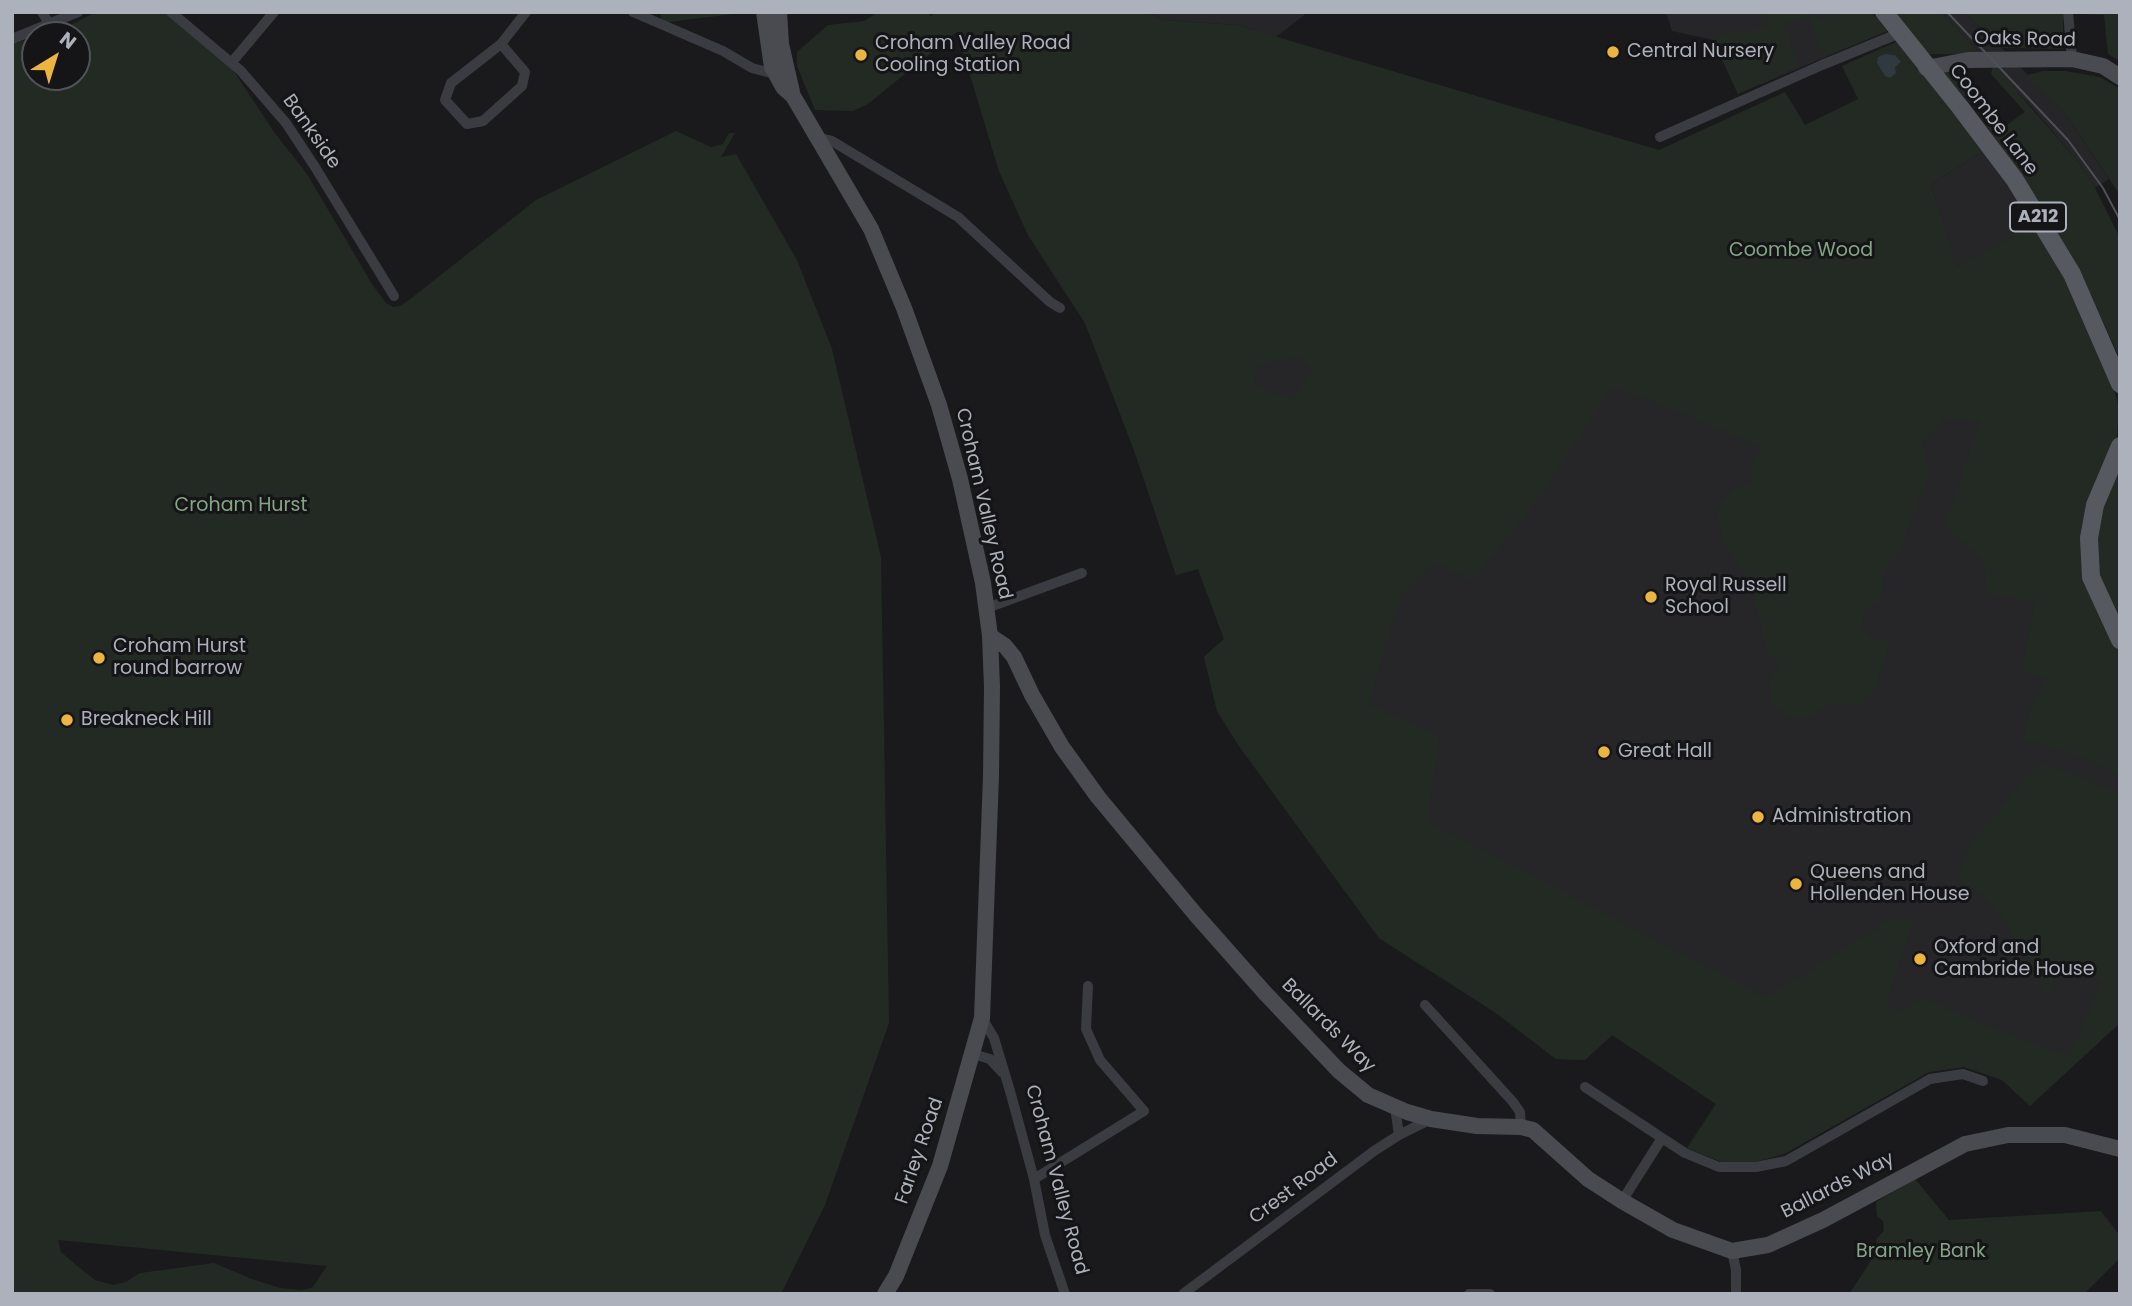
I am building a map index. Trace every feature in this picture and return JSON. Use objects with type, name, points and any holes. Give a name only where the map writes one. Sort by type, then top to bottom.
[{"type":"main road","name":"A212","points":[[1884,12],[1926,68]]},
{"type":"main road","name":"Coombe Lane","points":[[1926,68],[1960,107],[2015,180],[2072,274],[2120,384]]},
{"type":"main road","points":[[2120,446],[2095,505],[2089,538],[2091,578],[2120,640]]},
{"type":"street","points":[[59,21],[78,12]]},
{"type":"street","name":"Bankside","points":[[171,12],[232,62],[299,141],[394,296]]},
{"type":"street","points":[[232,62],[274,12]]},
{"type":"street","points":[[500,44],[525,72],[522,86],[483,121],[467,124],[445,100],[451,83],[500,44],[526,12]]},
{"type":"street","points":[[633,12],[723,51],[752,68],[781,70]]},
{"type":"street","name":"Croham Valley Road","points":[[764,12],[769,50],[871,229],[909,320],[939,405],[960,479],[990,636],[991,776],[982,1018],[994,1038],[1006,1077],[1034,1180],[1045,1236],[1065,1294]]},
{"type":"street","name":"Croham Valley Road","points":[[779,12],[781,70]]},
{"type":"street","points":[[2068,12],[2072,59]]},
{"type":"street","points":[[1660,137],[1900,33]]},
{"type":"street","name":"Oaks Road","points":[[1926,68],[1968,60],[2072,59],[2103,66],[2120,77]]},
{"type":"street","points":[[817,137],[832,141],[958,216],[1050,302],[1060,308]]},
{"type":"street","points":[[986,608],[1082,573]]},
{"type":"street","name":"Ballards Way","points":[[990,636],[1005,646],[1014,657],[1062,747],[1098,797],[1196,915],[1339,1071],[1368,1094],[1395,1107],[1431,1119],[1533,1130],[1588,1179],[1622,1201],[1673,1230],[1732,1251],[1768,1245],[1823,1220],[1965,1144],[2008,1135],[2065,1135],[2120,1149]]},
{"type":"street","points":[[1034,1180],[1144,1111],[1100,1060],[1086,1029],[1088,986]]},
{"type":"street","points":[[1425,1005],[1513,1102],[1520,1112],[1521,1128]]},
{"type":"street","name":"Farley Road","points":[[884,1294],[896,1276],[940,1166],[982,1018]]},
{"type":"street","name":"Croham Valley Road","points":[[973,1054],[995,1062],[1006,1077]]},
{"type":"street","points":[[1585,1087],[1685,1153],[1719,1167],[1756,1167],[1786,1161],[1930,1079],[1963,1074],[1983,1081]]},
{"type":"street","points":[[1395,1107],[1399,1135]]},
{"type":"street","name":"Crest Road","points":[[1183,1294],[1374,1151],[1431,1119]]},
{"type":"street","points":[[1622,1201],[1662,1138]]},
{"type":"street","points":[[1732,1251],[1737,1294]]},
{"type":"street","points":[[1469,1294],[1490,1294]]},
{"type":"shaded area","points":[[1146,12],[1308,12],[1276,37],[1237,25],[1163,20]]},
{"type":"shaded area","points":[[1666,12],[1871,12],[1887,31],[1738,94],[1713,40],[1672,31]]},
{"type":"shaded area","points":[[1941,12],[1964,12],[2002,48],[2067,116],[2109,179],[2095,188],[2076,159],[2031,106]]},
{"type":"shaded area","name":"Royal Russell School","points":[[957,31],[1974,349],[2120,653],[2120,952],[2114,959],[2070,1056],[2016,1093],[2002,1080],[1964,1067],[1929,1072],[1784,1154],[1755,1162],[1722,1162],[1687,1148],[1716,1104],[1612,1035],[1585,1060],[1556,1059],[1496,1013],[1379,938],[1239,746],[1217,711],[1204,657],[1224,639],[1198,569],[1176,575],[1134,450],[1085,323],[1028,235],[999,171]]},
{"type":"shaded area","points":[[1885,54],[1895,55],[1901,62],[1895,67],[1896,73],[1890,78],[1885,76],[1877,63],[1878,57]]},
{"type":"shaded area","points":[[1985,150],[2035,224],[1957,268],[1931,184]]},
{"type":"green space","name":"Croham Hurst","points":[[96,12],[165,12],[231,67],[274,132],[307,174],[372,284],[386,303],[393,307],[409,300],[536,200],[676,131],[711,147],[723,144],[729,133],[735,133],[721,157],[736,154],[797,260],[832,349],[881,557],[889,1023],[825,1205],[781,1294],[12,1294],[12,44],[21,42],[21,91],[91,91],[91,21],[78,21]],"holes":[[[58,1240],[327,1266],[312,1288],[301,1290],[280,1288],[214,1263],[140,1273],[126,1282],[113,1285],[95,1280],[76,1265],[61,1252]]]},
{"type":"green space","points":[[660,12],[749,12],[662,23]]},
{"type":"green space","name":"Royal Russell School","points":[[878,12],[929,12],[931,17],[934,12],[1146,12],[1163,20],[1237,25],[1659,150],[1785,92],[1805,125],[1858,99],[1842,66],[1898,41],[1985,150],[1931,184],[1957,267],[2035,224],[2066,273],[2110,375],[2119,407],[2117,436],[2081,548],[2084,584],[2120,656],[2120,777],[2064,750],[2022,740],[2029,720],[2028,714],[2047,678],[2022,671],[2035,603],[1988,593],[1982,557],[1944,527],[1981,420],[1944,418],[1922,444],[1929,474],[1899,551],[1882,574],[1884,587],[1877,602],[1864,611],[1861,629],[1874,640],[1891,640],[1876,686],[1859,707],[1834,703],[1812,715],[1790,717],[1773,705],[1769,683],[1779,665],[1768,654],[1755,602],[1753,581],[1737,563],[1723,539],[1716,510],[1733,490],[1753,484],[1749,473],[1762,447],[1613,385],[1542,494],[1472,581],[1435,562],[1403,594],[1369,704],[1439,737],[1427,821],[1766,998],[1892,919],[1914,918],[1886,1004],[1901,1012],[1921,997],[2002,1032],[2069,1056],[2103,981],[2062,963],[2046,998],[2037,974],[1998,911],[1984,896],[1961,882],[1958,876],[1975,838],[2037,766],[2052,766],[2109,789],[2120,796],[2120,1023],[2030,1106],[2002,1080],[1964,1067],[1929,1072],[1784,1154],[1755,1162],[1722,1162],[1687,1148],[1716,1104],[1612,1035],[1585,1060],[1556,1059],[1496,1013],[1379,938],[1239,746],[1217,711],[1204,657],[1224,639],[1198,569],[1176,575],[1134,450],[1085,323],[1028,235],[999,171],[957,32],[868,104],[853,111],[815,110],[797,66],[797,52],[828,25],[864,21]],"holes":[[[1300,356],[1313,368],[1294,399],[1274,394],[1253,384],[1258,365]]]},
{"type":"green space","points":[[1760,12],[1814,12],[1818,22],[1838,12],[1872,12],[1887,31],[1824,57],[1809,16],[1784,24],[1799,66],[1738,94],[1713,40],[1729,32],[1748,33],[1769,24]]},
{"type":"green space","points":[[1892,12],[1941,12],[1982,55],[1927,54]]},
{"type":"green space","points":[[1964,12],[2063,12],[2063,49],[2002,48]]},
{"type":"green space","points":[[2076,12],[2120,12],[2120,61],[2108,54],[2104,15]]},
{"type":"green space","points":[[1993,64],[2076,159],[2095,188],[2120,238],[2120,359],[2091,296],[2013,164],[1973,106],[1939,70],[1952,73],[1998,128],[2025,112],[1991,74]]},
{"type":"green space","points":[[2043,71],[2065,71],[2100,77],[2120,89],[2120,195],[2067,116],[2027,75]]},
{"type":"green space","points":[[2120,457],[2120,620],[2096,572],[2096,535],[2102,508]]},
{"type":"green space","name":"Bramley Bank","points":[[1915,1179],[1949,1220],[2101,1211],[2120,1236],[2120,1258],[2084,1294],[1849,1294],[1874,1254],[1877,1238],[1884,1231],[1883,1221],[1877,1216],[1876,1202]]},
{"type":"tram line","points":[[1947,12],[2068,140],[2103,188],[2120,220]]},
{"type":"place","name":"Central Nursery","points":[[1613,52]]},
{"type":"place","name":"Croham Valley Road Cooling Station","points":[[861,55]]},
{"type":"place","name":"Royal Russell School","points":[[1651,597]]},
{"type":"place","name":"Croham Hurst round barrow","points":[[99,658]]},
{"type":"place","name":"Breakneck Hill","points":[[67,720]]},
{"type":"place","name":"Great Hall","points":[[1604,752]]},
{"type":"place","name":"Administration","points":[[1758,817]]},
{"type":"place","name":"Queens and Hollenden House","points":[[1796,884]]},
{"type":"place","name":"Oxford and Cambride House","points":[[1920,959]]},
{"type":"park label","name":"Coombe Wood","points":[[1801,251]]}]
